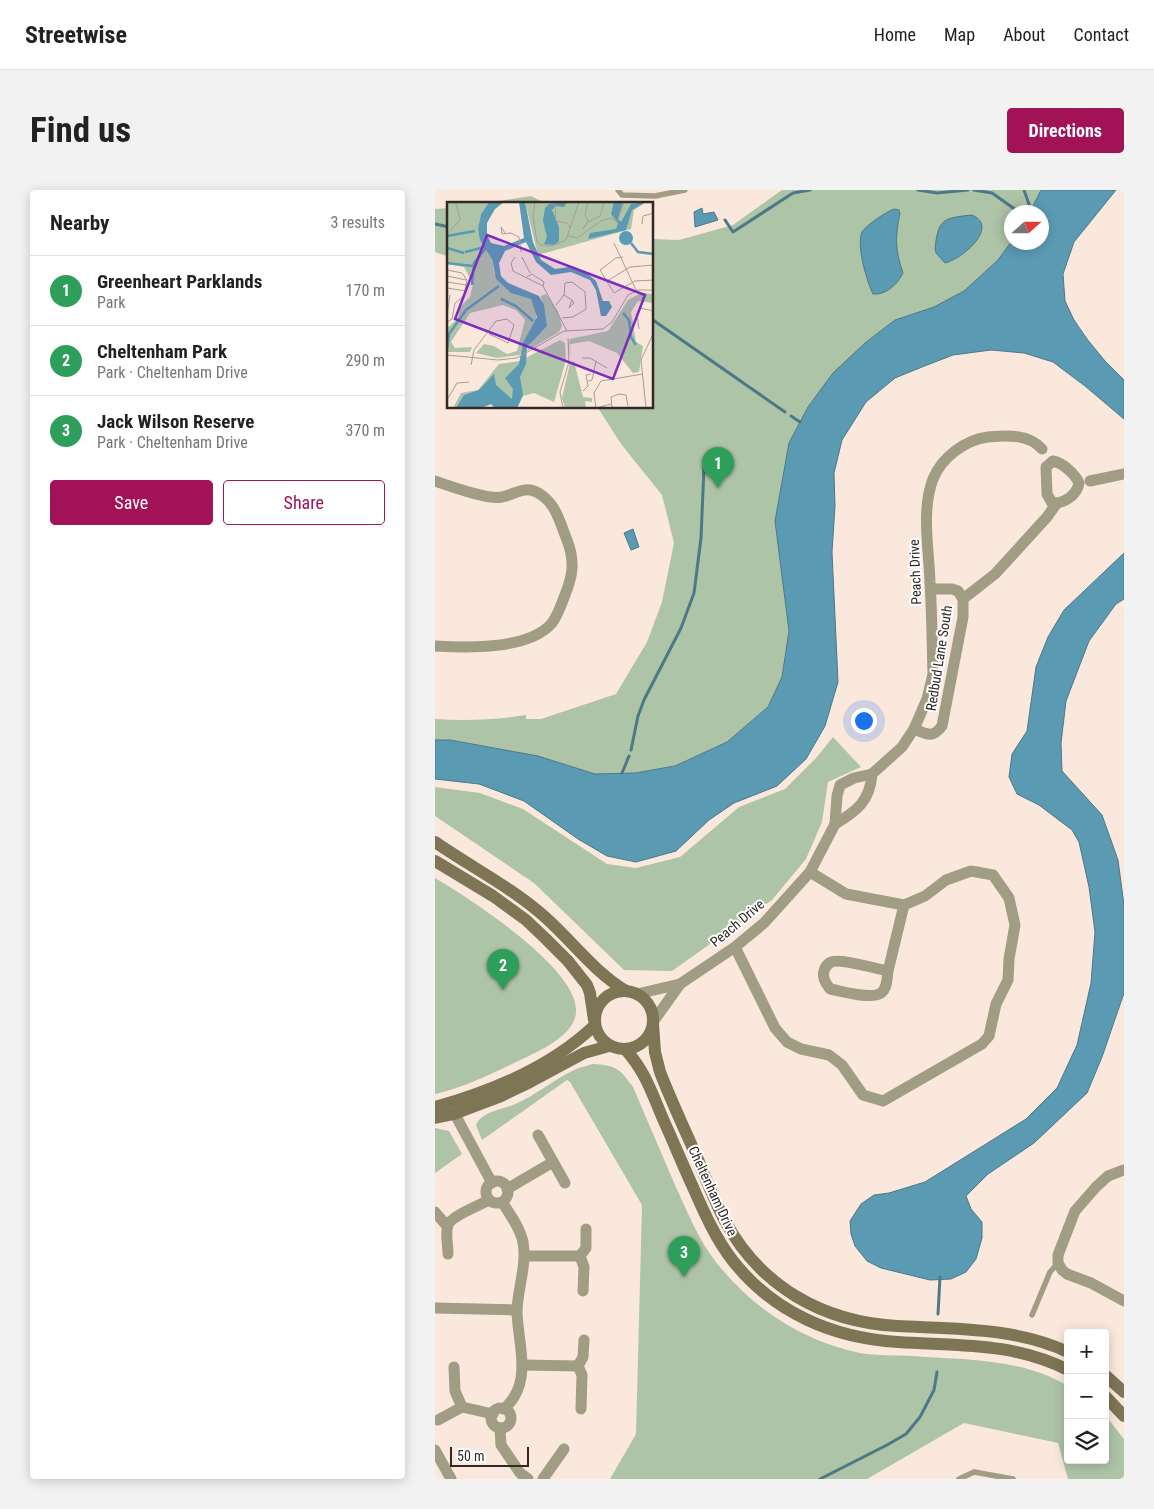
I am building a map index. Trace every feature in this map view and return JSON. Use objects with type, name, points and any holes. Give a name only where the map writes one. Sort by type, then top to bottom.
[{"type":"main road","points":[[435,842],[515,893],[555,926],[599,972],[648,1004],[653,1014],[653,1023],[650,1033],[645,1040],[635,1048],[626,1050],[609,1046],[599,1036],[587,984],[562,955],[526,920],[510,908],[435,860]]},
{"type":"main road","points":[[435,1118],[503,1084],[570,1047],[595,1022],[597,1008],[604,998],[615,992],[631,992]]},
{"type":"main road","name":"Cheltenham Drive","points":[[653,1023],[655,1052],[660,1072],[724,1220],[744,1249],[767,1275],[808,1304],[857,1321],[895,1326],[1003,1332],[1041,1341],[1064,1350]]},
{"type":"main road","points":[[435,1107],[452,1108],[515,1090],[584,1053],[609,1046]]},
{"type":"main road","name":"Cheltenham Drive","points":[[626,1050],[645,1076],[700,1204],[721,1245],[743,1273],[768,1296],[814,1324],[848,1335],[897,1342],[1000,1348],[1039,1357],[1064,1368]]},
{"type":"main road","points":[[1109,1379],[1124,1392]]},
{"type":"main road","points":[[1109,1400],[1124,1416]]},
{"type":"street","name":"Peach Drive","points":[[653,1023],[680,984],[735,946],[764,923],[810,872],[835,824],[837,796],[840,785],[854,778],[872,774],[902,747],[914,729],[927,699],[933,674],[927,521],[929,495],[933,479],[942,464],[959,448],[968,443],[985,438],[1019,436],[1033,441],[1042,449],[1049,451],[1077,484],[1082,477],[1090,481],[1124,474]]},
{"type":"street","points":[[1042,449],[1041,453],[1046,467],[1047,494],[1051,502],[1057,503]]},
{"type":"street","points":[[1046,467],[1051,461],[1057,461]]},
{"type":"street","points":[[435,481],[481,495],[501,497],[521,489],[533,490],[545,497],[553,506],[571,550],[573,564],[569,585],[557,616],[543,631],[496,646],[466,648],[435,646]]},
{"type":"street","points":[[963,598],[995,574],[1042,523],[1057,503],[1069,498],[1077,484]]},
{"type":"street","name":"Redbud Lane South","points":[[914,729],[928,735],[933,735],[942,726],[963,617],[963,598],[960,593],[955,589],[931,588]]},
{"type":"street","name":"Peach Drive","points":[[835,824],[855,811],[864,801],[870,787],[872,774]]},
{"type":"street","points":[[735,946],[775,1028],[787,1042],[801,1049],[829,1055],[842,1066],[863,1095],[883,1101],[982,1044],[989,1036],[996,1004],[1009,980],[1009,959],[1015,925],[1009,898],[993,875],[971,871],[947,880],[925,896],[904,905],[846,894],[810,872]]},
{"type":"street","points":[[889,972],[838,961],[829,962],[824,968],[823,975],[825,983],[830,988],[873,996],[881,993],[885,988],[889,972],[904,905]]},
{"type":"street","name":"Peach Drive","points":[[631,992],[680,984]]},
{"type":"street","points":[[452,1108],[492,1182]]},
{"type":"street","points":[[538,1135],[565,1183]]},
{"type":"street","points":[[507,1189],[553,1162]]},
{"type":"street","points":[[1123,1171],[1108,1176],[1075,1212],[1058,1255],[1057,1263],[1067,1274],[1091,1283],[1124,1301]]},
{"type":"street","points":[[492,1182],[499,1182],[507,1189]]},
{"type":"street","points":[[489,1200],[487,1188],[492,1182]]},
{"type":"street","points":[[502,1202],[507,1194],[507,1189]]},
{"type":"street","points":[[447,1226],[455,1217],[489,1200],[497,1203],[502,1202]]},
{"type":"street","points":[[502,1202],[521,1234],[525,1256],[517,1310],[522,1347],[522,1365],[515,1397],[505,1409]]},
{"type":"street","points":[[435,1212],[447,1226],[448,1254]]},
{"type":"street","points":[[583,1291],[584,1267],[581,1256],[586,1248],[586,1229]]},
{"type":"street","points":[[525,1256],[581,1256]]},
{"type":"street","points":[[435,1308],[517,1310]]},
{"type":"street","points":[[578,1366],[583,1357],[584,1340]]},
{"type":"street","points":[[522,1365],[578,1366]]},
{"type":"street","points":[[578,1366],[582,1375],[581,1409]]},
{"type":"street","points":[[454,1368],[455,1391],[462,1407]]},
{"type":"street","points":[[438,1420],[462,1407],[493,1414]]},
{"type":"street","points":[[498,1409],[505,1409],[510,1414],[511,1422],[506,1427],[500,1428],[494,1424],[492,1420],[493,1414],[498,1409]]},
{"type":"street","points":[[500,1428],[501,1445],[520,1473],[528,1479]]},
{"type":"street","points":[[543,1479],[564,1449]]},
{"type":"street","points":[[435,1450],[451,1479]]},
{"type":"lane","points":[[617,190],[622,195],[685,190]]},
{"type":"lane","points":[[1032,1315],[1050,1272],[1057,1263]]},
{"type":"lane","points":[[959,1479],[974,1472],[1013,1479]]},
{"type":"green space","points":[[782,190],[1041,190],[1034,205],[1004,205],[1005,250],[998,260],[964,291],[934,307],[895,320],[789,443],[775,521],[789,631],[782,677],[768,707],[727,742],[675,766],[635,773],[595,774],[538,756],[450,740],[435,740],[435,719],[481,720],[526,715],[526,719],[541,719],[616,694],[647,642],[662,602],[674,543],[662,495],[621,444],[599,409],[654,409],[654,239],[679,240],[733,225]]},
{"type":"green space","points":[[531,196],[543,202],[492,202]]},
{"type":"green space","points":[[447,208],[447,256],[435,252],[435,209]]},
{"type":"green space","points":[[833,737],[861,767],[828,782],[822,822],[806,859],[772,900],[672,971],[624,970],[534,883],[435,816],[435,787],[480,793],[523,809],[607,864],[636,868],[680,857],[739,807],[785,789],[816,758]]},
{"type":"green space","points":[[435,878],[496,918],[543,957],[561,977],[573,996],[576,1013],[574,1022],[568,1030],[543,1049],[476,1080],[435,1094]]},
{"type":"green space","points":[[593,1064],[607,1065],[617,1069],[625,1076],[633,1087],[693,1225],[704,1244],[730,1279],[762,1308],[798,1331],[839,1348],[880,1355],[953,1358],[993,1362],[1031,1370],[1050,1377],[1064,1384],[1064,1464],[1109,1464],[1109,1420],[1124,1439],[1124,1479],[1068,1479],[1058,1443],[964,1423],[867,1479],[610,1479],[636,1434],[642,1205],[570,1082],[567,1080],[482,1140],[476,1125],[487,1114],[521,1101],[579,1068]]},
{"type":"green space","points":[[435,1128],[449,1131],[462,1154],[435,1173]]},
{"type":"water","points":[[1041,190],[1116,190],[1074,242],[1063,274],[1065,301],[1074,320],[1105,361],[1124,380],[1124,419],[1053,362],[1024,353],[991,350],[953,355],[895,378],[866,402],[842,440],[834,473],[835,506],[832,552],[838,682],[825,726],[806,759],[777,786],[734,803],[709,820],[676,851],[636,862],[607,856],[578,839],[524,801],[479,784],[435,779],[435,740],[450,740],[538,756],[595,774],[635,773],[675,766],[727,742],[768,707],[782,677],[789,631],[775,521],[789,443],[808,407],[833,373],[865,343],[895,320],[934,307],[964,291],[998,260],[1005,250],[1049,250],[1049,205],[1034,205]]},
{"type":"water","points":[[702,208],[703,214],[714,212],[718,220],[695,227],[694,212]]},
{"type":"water","points":[[894,209],[899,210],[900,213],[897,243],[898,257],[903,273],[898,281],[887,291],[873,294],[863,263],[860,245],[862,232],[881,216]]},
{"type":"water","points":[[972,215],[980,220],[982,227],[980,234],[975,242],[960,256],[945,263],[936,253],[935,249],[941,225],[944,221],[955,217]]},
{"type":"water","points":[[633,529],[639,547],[631,550],[624,533]]},
{"type":"water","points":[[1124,553],[1124,599],[1116,604],[1089,641],[1066,701],[1061,743],[1062,771],[1102,815],[1118,860],[1124,905],[1124,993],[1102,1057],[1087,1093],[1034,1143],[988,1174],[966,1196],[971,1209],[982,1222],[982,1238],[976,1259],[966,1272],[951,1279],[930,1280],[881,1268],[867,1261],[855,1246],[851,1234],[850,1221],[861,1204],[874,1195],[889,1193],[925,1182],[1026,1119],[1057,1088],[1077,1045],[1091,983],[1095,932],[1089,887],[1079,842],[1072,830],[1039,805],[1017,794],[1009,777],[1012,754],[1027,731],[1036,667],[1048,637],[1064,610]]},
{"type":"waterway","points":[[725,220],[733,232],[793,193],[810,190]]},
{"type":"waterway","points":[[918,190],[937,193],[968,190]]},
{"type":"waterway","points":[[974,190],[992,193],[1009,205]]},
{"type":"waterway","points":[[1024,190],[1029,205]]},
{"type":"waterway","points":[[435,224],[447,227]]},
{"type":"waterway","points":[[654,321],[785,412]]},
{"type":"waterway","points":[[791,416],[800,422]]},
{"type":"waterway","points":[[631,750],[638,716],[644,700],[681,628],[694,593],[701,538],[704,467]]},
{"type":"waterway","points":[[622,773],[629,756]]},
{"type":"waterway","points":[[938,1314],[940,1277]]},
{"type":"waterway","points":[[820,1479],[906,1434],[920,1417],[934,1390],[937,1372]]},
{"type":"place","name":"Greenheart Parklands","points":[[718,488]]},
{"type":"place","name":"Cheltenham Park","points":[[503,990]]},
{"type":"place","name":"Jack Wilson Reserve","points":[[684,1277]]}]
